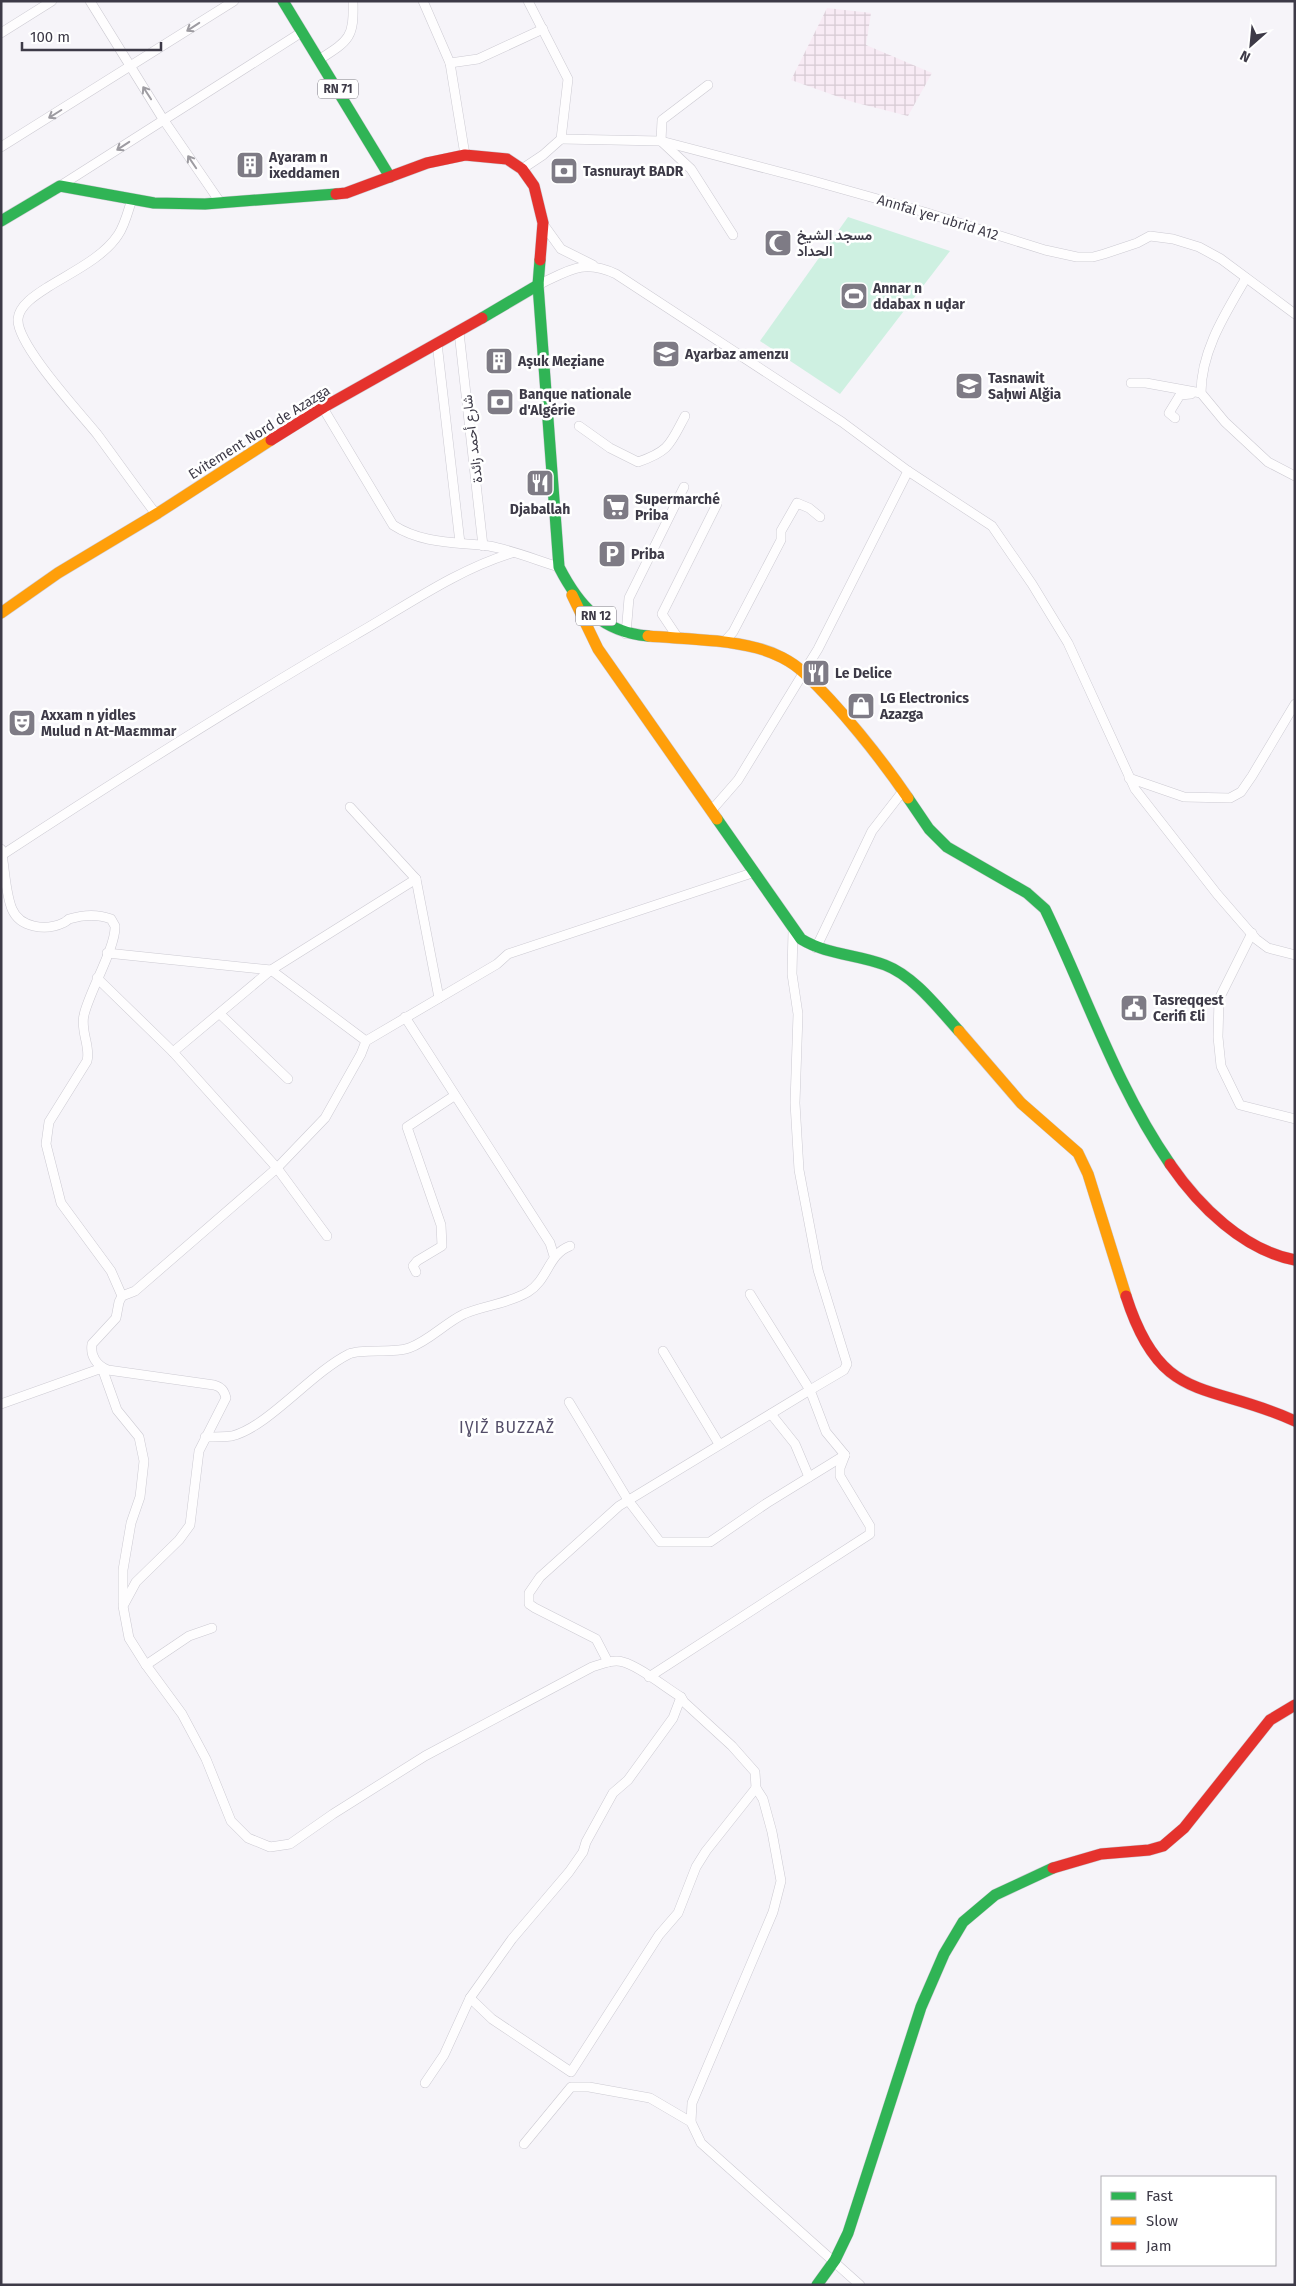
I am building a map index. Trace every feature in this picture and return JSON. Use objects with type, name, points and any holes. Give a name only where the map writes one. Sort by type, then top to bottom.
[{"type":"main road","name":"RN 71","points":[[284,1],[390,177]]},
{"type":"main road","points":[[1,221],[60,186],[132,200],[196,204],[346,193],[428,163],[465,155],[507,159],[522,169]]},
{"type":"main road","name":"RN 12","points":[[522,169],[534,186],[543,222],[538,285],[559,567],[571,591],[584,606],[602,621],[626,634],[724,642],[758,648],[779,656],[803,672],[851,726],[903,791],[929,829],[947,847],[1027,893],[1044,909],[1064,948],[1118,1075],[1157,1146],[1179,1177],[1198,1199],[1227,1226],[1248,1241],[1279,1257],[1295,1260]]},
{"type":"main road","name":"Evitement Nord de Azazga","points":[[1,613],[39,584],[156,514],[323,408],[437,343],[460,332],[538,285]]},
{"type":"main road","points":[[571,591],[583,622],[598,649],[801,939],[816,948],[885,965],[907,977],[957,1029],[1021,1103],[1078,1153],[1088,1174],[1131,1311],[1157,1361],[1168,1372],[1195,1388],[1266,1409],[1295,1421]]},
{"type":"main road","points":[[817,2285],[835,2260],[848,2233],[922,2007],[944,1954],[963,1922],[995,1895],[1060,1865],[1101,1854],[1149,1850],[1168,1842],[1184,1828],[1270,1720],[1295,1705]]},
{"type":"street","points":[[1,33],[52,1]]},
{"type":"street","points":[[90,1],[130,68],[220,202]]},
{"type":"street","points":[[1,147],[130,68],[234,1]]},
{"type":"street","points":[[320,59],[334,50],[354,26],[353,1]]},
{"type":"street","points":[[423,1],[450,63],[465,155]]},
{"type":"street","points":[[522,169],[543,155],[560,139],[568,78],[528,1]]},
{"type":"street","points":[[450,63],[478,59],[543,29]]},
{"type":"street","points":[[60,186],[302,32]]},
{"type":"street","points":[[708,85],[662,120],[660,141],[691,170],[733,235]]},
{"type":"street","name":"Annfal ɣer ubrid A12","points":[[560,139],[660,141],[829,185],[924,212],[1045,250],[1077,257],[1093,257],[1104,254],[1137,243],[1150,236],[1173,239],[1199,247],[1295,314]]},
{"type":"street","points":[[132,200],[118,236],[92,259],[34,296],[21,310],[17,322],[21,333],[38,360],[156,514]]},
{"type":"street","points":[[543,222],[562,249],[616,274],[842,422],[908,471],[992,526],[1032,584],[1068,643],[1129,778],[1154,815],[1217,894],[1252,933],[1268,948],[1295,955]]},
{"type":"street","points":[[538,285],[572,269],[593,265]]},
{"type":"street","points":[[1246,278],[1216,330],[1201,374],[1201,394],[1225,422],[1268,462],[1295,476]]},
{"type":"street","name":"شارع أحمد زائدة","points":[[460,332],[484,546]]},
{"type":"street","name":"شارع أحمد زائدة","points":[[437,343],[460,543]]},
{"type":"street","points":[[1131,383],[1146,383],[1180,392],[1201,394]]},
{"type":"street","points":[[1175,418],[1170,413],[1180,392]]},
{"type":"street","points":[[323,408],[393,525],[408,535],[422,540],[484,546],[559,567]]},
{"type":"street","points":[[579,426],[610,448],[638,462],[655,456],[669,447],[685,416]]},
{"type":"street","points":[[711,811],[738,780],[818,649],[908,471]]},
{"type":"street","points":[[626,634],[629,598],[684,487]]},
{"type":"street","points":[[724,642],[733,632],[781,540],[781,531],[797,503],[809,508],[820,517]]},
{"type":"street","points":[[678,638],[662,614],[717,504]]},
{"type":"street","points":[[122,1296],[110,1271],[61,1203],[46,1144],[49,1122],[87,1061],[83,1016],[116,929],[114,922],[104,917],[89,915],[69,919],[62,924],[34,927],[20,920],[12,908],[2,852],[289,674],[476,566],[512,553]]},
{"type":"street","points":[[1129,778],[1184,798],[1230,798],[1241,792],[1295,704]]},
{"type":"street","points":[[816,948],[872,831],[903,791]]},
{"type":"street","points":[[350,807],[416,879],[439,998]]},
{"type":"street","points":[[755,872],[508,954],[497,964],[366,1041],[361,1054],[325,1118],[277,1168],[134,1291],[122,1296],[116,1318],[92,1344],[92,1354],[102,1368],[116,1410],[139,1438],[144,1461],[140,1497],[131,1523],[123,1570],[123,1606],[129,1638],[190,1726],[206,1759],[231,1821],[248,1838],[263,1845],[280,1847],[290,1844],[332,1814],[425,1756],[584,1672],[608,1662],[622,1662],[635,1667],[681,1697],[684,1702],[732,1746],[755,1772],[756,1788],[763,1799],[772,1832],[781,1881],[773,1912],[692,2103],[691,2122],[701,2143],[835,2260],[860,2285]]},
{"type":"street","points":[[173,1052],[271,970],[416,879]]},
{"type":"street","points":[[608,1662],[596,1639],[529,1604],[527,1599],[532,1587],[540,1577],[628,1500],[844,1370],[846,1364],[818,1270],[799,1170],[795,1103],[798,1014],[792,974],[793,930]]},
{"type":"street","points":[[1252,933],[1219,999],[1218,1037],[1221,1066],[1240,1105],[1295,1119]]},
{"type":"street","points":[[107,953],[271,970],[366,1041]]},
{"type":"street","points":[[97,978],[173,1052],[277,1168],[327,1236]]},
{"type":"street","points":[[220,1014],[288,1079]]},
{"type":"street","points":[[405,1017],[550,1243],[554,1256]]},
{"type":"street","points":[[416,1272],[413,1266],[417,1261],[442,1246],[441,1226],[407,1126],[454,1096]]},
{"type":"street","points":[[205,1437],[232,1436],[252,1426],[326,1367],[350,1354],[410,1348],[451,1320],[531,1291],[542,1279],[554,1256],[570,1246]]},
{"type":"street","points":[[750,1294],[810,1390],[826,1432],[845,1454]]},
{"type":"street","points":[[663,1350],[719,1444]]},
{"type":"street","points":[[1,1404],[102,1368],[220,1387],[226,1398],[205,1437],[196,1469],[194,1506],[190,1525],[179,1540],[136,1582],[123,1606]]},
{"type":"street","points":[[569,1402],[628,1500],[660,1542],[710,1542],[845,1454]]},
{"type":"street","points":[[771,1414],[794,1444],[809,1477]]},
{"type":"street","points":[[650,1677],[870,1534],[870,1526],[840,1476],[840,1468],[845,1454]]},
{"type":"street","points":[[146,1665],[189,1636],[212,1628]]},
{"type":"street","points":[[425,2083],[444,2054],[470,1998],[512,1939],[569,1872],[583,1852],[586,1842],[613,1793],[628,1780],[673,1718],[681,1697]]},
{"type":"street","points":[[524,2144],[571,2087],[571,2072],[659,1935],[678,1913],[696,1867],[706,1851],[756,1788]]},
{"type":"street","points":[[470,1998],[492,2019],[571,2072]]},
{"type":"street","points":[[571,2087],[589,2087],[650,2098],[691,2122]]},
{"type":"shaded area","points":[[827,8],[871,13],[866,45],[932,73],[908,116],[853,102],[791,80]]},
{"type":"green space","name":"Annar n ddabax n uḍar","points":[[848,217],[950,251],[840,394],[760,341]]},
{"type":"traffic: fast","points":[[283,1],[390,177]]},
{"type":"traffic: fast","points":[[1,221],[60,186],[154,203],[205,204],[336,194]]},
{"type":"traffic: fast","points":[[540,260],[538,285],[559,567],[575,594],[594,615],[618,629],[648,636]]},
{"type":"traffic: fast","points":[[482,318],[538,285]]},
{"type":"traffic: fast","points":[[908,798],[929,829],[947,847],[1027,893],[1045,909],[1133,1103],[1170,1164]]},
{"type":"traffic: fast","points":[[717,819],[801,939],[821,948],[874,961],[896,970],[916,985],[959,1031]]},
{"type":"traffic: fast","points":[[817,2285],[835,2260],[848,2233],[921,2007],[944,1954],[963,1922],[995,1895],[1053,1868]]},
{"type":"traffic: slow","points":[[1,613],[58,573],[158,513],[271,440]]},
{"type":"traffic: slow","points":[[572,595],[598,649],[717,819]]},
{"type":"traffic: slow","points":[[648,636],[744,645],[769,652],[788,661],[818,686],[872,749],[908,798]]},
{"type":"traffic: slow","points":[[959,1031],[1021,1103],[1078,1153],[1088,1174],[1126,1296]]},
{"type":"traffic: jam","points":[[336,194],[346,193],[427,163],[465,155],[507,159],[522,169],[534,186],[543,223],[540,260]]},
{"type":"traffic: jam","points":[[271,440],[324,407],[482,318]]},
{"type":"traffic: jam","points":[[1170,1164],[1194,1195],[1224,1224],[1258,1247],[1276,1255],[1295,1260]]},
{"type":"traffic: jam","points":[[1126,1296],[1140,1331],[1155,1356],[1172,1373],[1191,1385],[1295,1421]]},
{"type":"traffic: jam","points":[[1053,1868],[1101,1854],[1149,1850],[1163,1846],[1184,1828],[1270,1720],[1295,1705]]},
{"type":"place","name":"Aɣaram n ixeddamen","points":[[250,165]]},
{"type":"place","name":"Tasnurayt BADR","points":[[564,171]]},
{"type":"place","name":"مسجد الشيخ الحداد","points":[[778,243]]},
{"type":"place","name":"Annar n ddabax n uḍar","points":[[854,296]]},
{"type":"place","name":"Aɣarbaz amenzu","points":[[666,354]]},
{"type":"place","name":"Aṣuk Meẓiane","points":[[499,361]]},
{"type":"place","name":"Tasnawit Saḥwi Alǧia","points":[[969,386]]},
{"type":"place","name":"Banque nationale d'Algérie","points":[[500,402]]},
{"type":"place","name":"Djaballah","points":[[540,483]]},
{"type":"place","name":"Supermarché Priba","points":[[616,507]]},
{"type":"place","name":"Priba","points":[[612,554]]},
{"type":"place","name":"Le Delice","points":[[816,673]]},
{"type":"place","name":"LG Electronics Azazga","points":[[861,706]]},
{"type":"place","name":"Axxam n yidles Mulud n At-Maɛmmar","points":[[22,723]]},
{"type":"place","name":"Tasreqqest Cerifi Ɛli","points":[[1134,1008]]},
{"type":"district","name":"IƔIŽ BUZZAŽ","points":[[507,1427]]}]
